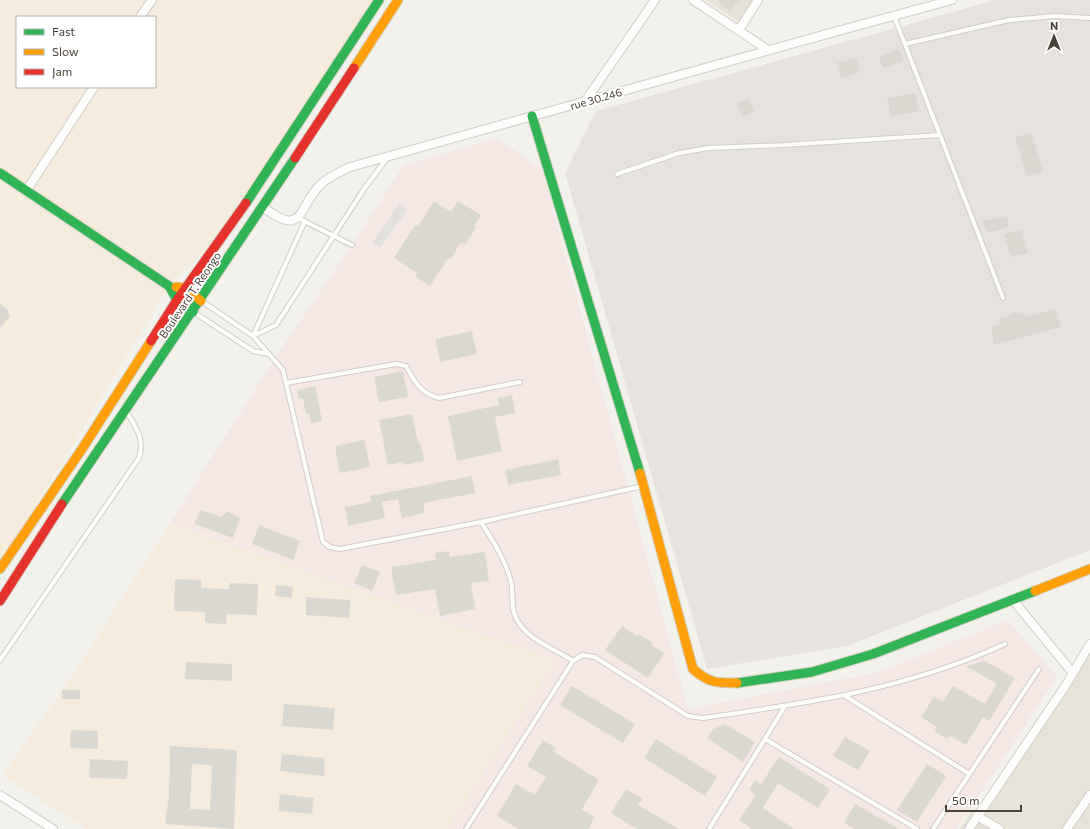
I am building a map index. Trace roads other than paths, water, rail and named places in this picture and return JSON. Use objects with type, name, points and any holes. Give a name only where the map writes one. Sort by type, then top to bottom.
[{"type":"main road","name":"Boulevard T. Reongo","points":[[0,569],[82,449],[177,300],[231,225],[379,0]]},
{"type":"main road","name":"Boulevard T. Reongo","points":[[0,601],[126,409],[201,301],[398,0]]},
{"type":"main road","points":[[532,116],[644,486],[693,669],[703,678],[714,683],[740,682],[812,672],[873,654],[1090,569]]},
{"type":"main road","points":[[0,173],[169,286],[185,288],[201,301]]},
{"type":"main road","points":[[169,286],[177,300],[193,312]]},
{"type":"street","points":[[141,16],[152,0]]},
{"type":"street","points":[[584,103],[655,0]]},
{"type":"street","points":[[693,0],[768,50]]},
{"type":"street","points":[[738,30],[758,0]]},
{"type":"street","name":"rue 30.246","points":[[302,219],[320,185],[350,167],[952,0]]},
{"type":"street","points":[[26,191],[93,88]]},
{"type":"street","points":[[263,207],[279,219],[288,221],[302,219]]},
{"type":"street","points":[[1013,600],[1072,672]]},
{"type":"street","points":[[969,829],[1066,685],[1072,672],[1090,644]]},
{"type":"street","points":[[0,795],[54,829]]},
{"type":"street","points":[[1067,829],[1090,796]]},
{"type":"street","points":[[977,816],[999,829]]},
{"type":"lane","points":[[894,16],[1003,298]]},
{"type":"lane","points":[[905,44],[1009,20],[1055,16],[1090,18]]},
{"type":"lane","points":[[617,174],[680,153],[709,148],[784,145],[940,135]]},
{"type":"lane","points":[[253,336],[276,325],[364,189],[388,156]]},
{"type":"lane","points":[[253,336],[302,219],[352,245]]},
{"type":"lane","points":[[201,301],[253,336],[283,370],[323,542],[330,547],[340,549],[480,522],[644,486]]},
{"type":"lane","points":[[193,312],[253,350],[269,354]]},
{"type":"lane","points":[[286,383],[396,364],[406,366],[419,388],[429,396],[438,398],[520,382]]},
{"type":"lane","points":[[0,660],[139,458],[142,447],[138,433],[126,409]]},
{"type":"lane","points":[[480,522],[506,562],[513,590],[512,611],[517,621],[536,640],[573,661]]},
{"type":"lane","points":[[466,829],[573,661],[582,656],[594,657],[688,716],[703,718],[845,696],[940,671],[1005,644]]},
{"type":"lane","points":[[933,829],[968,773],[1039,669]]},
{"type":"lane","points":[[845,696],[968,773]]},
{"type":"lane","points":[[709,829],[785,706]]},
{"type":"lane","points":[[765,739],[917,829]]}]
